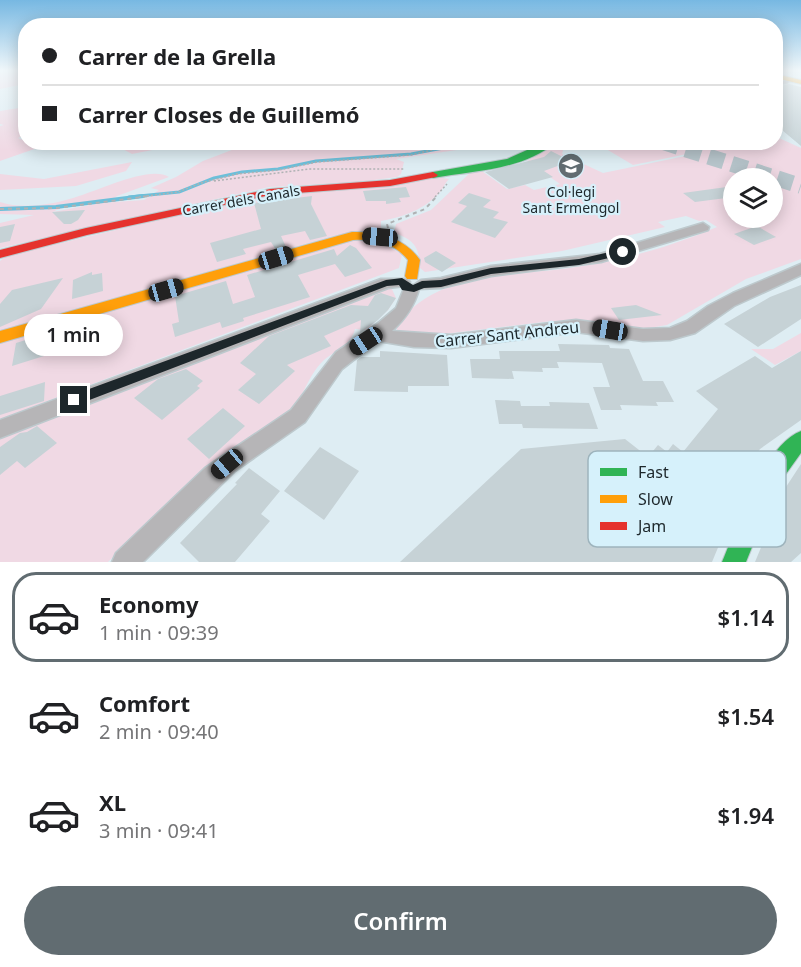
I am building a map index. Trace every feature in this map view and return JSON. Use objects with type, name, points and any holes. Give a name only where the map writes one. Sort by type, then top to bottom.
[{"type":"street","name":"Carrer dels Canals","points":[[5,252],[270,192],[390,183],[523,158],[541,150]]},
{"type":"street","points":[[0,429],[386,283],[441,284],[491,271],[601,258],[703,227]]},
{"type":"street","points":[[0,337],[352,236],[380,237],[390,240],[411,255],[414,260],[412,283],[407,302],[394,319],[377,334],[341,358],[308,406],[297,417],[264,441],[244,451],[210,479],[125,562]]},
{"type":"street","name":"Carrer Sant Andreu","points":[[377,334],[408,342],[473,340],[574,326],[637,336],[673,334],[687,330],[717,309],[760,286],[801,269]]},
{"type":"street","points":[[786,454],[801,440]]},
{"type":"street","points":[[735,562],[741,547]]},
{"type":"path","points":[[0,209],[57,208],[178,192],[201,183],[237,174],[286,169],[316,162],[401,156],[429,150]]},
{"type":"path","points":[[201,183],[309,169],[409,169]]},
{"type":"path","points":[[390,240],[387,224],[425,209],[460,169]]},
{"type":"shaded area","points":[[18,108],[18,150],[31,150],[0,161],[0,126],[4,125],[0,124],[0,111]]},
{"type":"shaded area","points":[[783,140],[801,148],[801,259],[746,279],[667,325],[643,329],[552,321],[419,337],[398,332],[396,327],[412,308],[454,285],[503,275],[576,267],[612,260],[666,246],[717,227],[706,220],[699,221],[686,216],[658,222],[665,227],[562,251],[425,272],[420,268],[414,245],[407,238],[394,233],[396,224],[431,210],[473,170],[479,169],[507,189],[525,185],[534,190],[560,184],[527,161],[547,150],[563,150],[562,154],[603,173],[700,153],[694,150],[783,150]]},
{"type":"shaded area","points":[[124,150],[152,150],[132,154]]},
{"type":"shaded area","points":[[232,150],[457,150],[396,159],[404,162],[401,174],[397,177],[358,182],[269,187],[0,248],[0,223],[34,215],[0,214],[0,202],[19,206],[50,204],[138,176],[161,174],[169,177],[105,202],[68,207],[53,212],[100,203],[144,200],[159,190],[151,188],[203,161]]},
{"type":"shaded area","points":[[608,150],[693,150],[697,152],[633,165]]},
{"type":"shaded area","points":[[132,162],[126,171],[76,186],[0,190],[0,174],[44,179]]},
{"type":"shaded area","points":[[438,177],[449,179],[435,197],[414,211],[381,221],[381,233],[355,232],[333,236],[0,331],[0,261],[7,256],[242,200]]},
{"type":"shaded area","points":[[358,239],[376,240],[402,254],[399,268],[0,419],[0,342]]},
{"type":"shaded area","points":[[391,287],[396,298],[388,310],[366,330],[355,329],[347,343],[324,360],[297,402],[284,416],[213,461],[108,562],[0,562],[0,435]]},
{"type":"shaded area","points":[[801,333],[801,351],[775,365],[751,349],[773,349]]},
{"type":"building","points":[[783,97],[801,97],[801,146],[783,131]]},
{"type":"building","points":[[551,151],[571,161],[544,171],[553,177],[509,189],[485,172],[544,157]]},
{"type":"building","points":[[406,187],[410,197],[399,198],[401,202],[386,204],[386,201],[366,201],[363,191]]},
{"type":"building","points":[[723,188],[723,198],[695,202],[683,193]]},
{"type":"building","points":[[469,193],[491,200],[483,207],[499,212],[493,218],[508,222],[495,238],[451,222],[467,206],[458,203]]},
{"type":"building","points":[[312,196],[311,204],[327,236],[310,240],[305,231],[281,236],[286,247],[276,250],[271,242],[243,249],[246,254],[217,262],[210,243],[261,229],[254,203]]},
{"type":"building","points":[[85,210],[78,220],[71,224],[64,224],[52,212]]},
{"type":"building","points":[[15,224],[10,241],[0,243],[0,227]]},
{"type":"building","points":[[751,228],[760,228],[776,237],[754,245],[734,234]]},
{"type":"building","points":[[350,245],[356,248],[372,268],[345,277],[335,264],[298,275],[310,297],[243,318],[244,321],[222,328],[220,322],[175,337],[172,324],[179,322],[175,296],[226,281],[233,304],[255,297],[247,275],[334,249],[337,256]]},
{"type":"building","points":[[436,251],[456,263],[442,272],[425,262],[424,258]]},
{"type":"building","points":[[92,272],[92,275],[102,273],[103,291],[72,299],[73,280]]},
{"type":"building","points":[[63,278],[41,309],[0,327],[0,304],[12,290]]},
{"type":"building","points":[[801,285],[801,319],[758,347],[724,324],[770,297]]},
{"type":"building","points":[[381,293],[396,298],[378,320],[360,333],[361,320],[324,336],[331,346],[287,365],[295,371],[259,404],[238,390],[256,374],[240,363],[269,336],[351,305],[368,306],[375,295]]},
{"type":"building","points":[[636,305],[662,315],[619,320],[611,308]]},
{"type":"building","points":[[61,329],[60,351],[12,366],[16,343]]},
{"type":"building","points":[[558,344],[609,345],[610,348],[629,349],[643,381],[663,381],[674,402],[656,402],[658,406],[620,405],[622,410],[601,410],[593,387],[610,387],[602,363],[557,362],[559,368],[542,368],[543,372],[512,371],[514,379],[472,378],[470,359],[500,359],[499,351],[560,351]]},
{"type":"building","points":[[380,351],[447,355],[449,386],[408,386],[408,392],[354,391],[357,360],[361,357],[380,357]]},
{"type":"building","points":[[801,351],[801,420],[759,451],[684,451],[718,409],[696,391],[755,356],[772,368]]},
{"type":"building","points":[[186,369],[203,381],[197,386],[200,388],[162,420],[134,398],[158,379]]},
{"type":"building","points":[[45,382],[44,401],[0,415],[0,396]]},
{"type":"building","points":[[495,400],[520,401],[521,406],[550,406],[549,402],[589,403],[598,429],[523,428],[522,424],[499,424]]},
{"type":"building","points":[[223,408],[245,426],[209,459],[187,439]]},
{"type":"building","points":[[37,426],[57,443],[25,468],[17,461],[0,475],[0,447],[20,433]]},
{"type":"building","points":[[625,439],[640,451],[588,451],[588,547],[718,547],[712,562],[400,562],[521,449]]},
{"type":"building","points":[[673,444],[682,451],[668,451]]},
{"type":"building","points":[[658,445],[666,451],[653,451]]},
{"type":"building","points":[[320,447],[359,471],[324,520],[284,491]]},
{"type":"building","points":[[801,464],[801,553],[791,562],[755,562],[761,547],[786,547],[786,487]]},
{"type":"building","points":[[249,468],[280,491],[261,514],[270,521],[235,562],[199,562],[180,543],[237,484],[235,483]]},
{"type":"waterway","points":[[129,197],[179,192],[214,178],[242,172],[278,169],[316,161],[411,154],[433,150]]},
{"type":"waterway","points":[[0,209],[56,207],[143,196]]},
{"type":"tunnel","points":[[688,150],[801,186]]},
{"type":"traffic: fast","points":[[433,175],[510,161],[539,150]]},
{"type":"traffic: fast","points":[[786,456],[801,440]]},
{"type":"traffic: fast","points":[[734,562],[740,547]]},
{"type":"traffic: slow","points":[[0,337],[352,236],[379,237],[394,242],[414,260],[412,276]]},
{"type":"traffic: jam","points":[[0,254],[86,232],[270,192],[390,183],[433,175]]},
{"type":"place","name":"Col·legi Sant Ermengol","points":[[571,166]]},
{"type":"route","points":[[74,400],[386,283],[402,282],[408,289],[414,289],[422,285],[441,284],[456,278],[491,271],[579,262],[623,252]]}]
